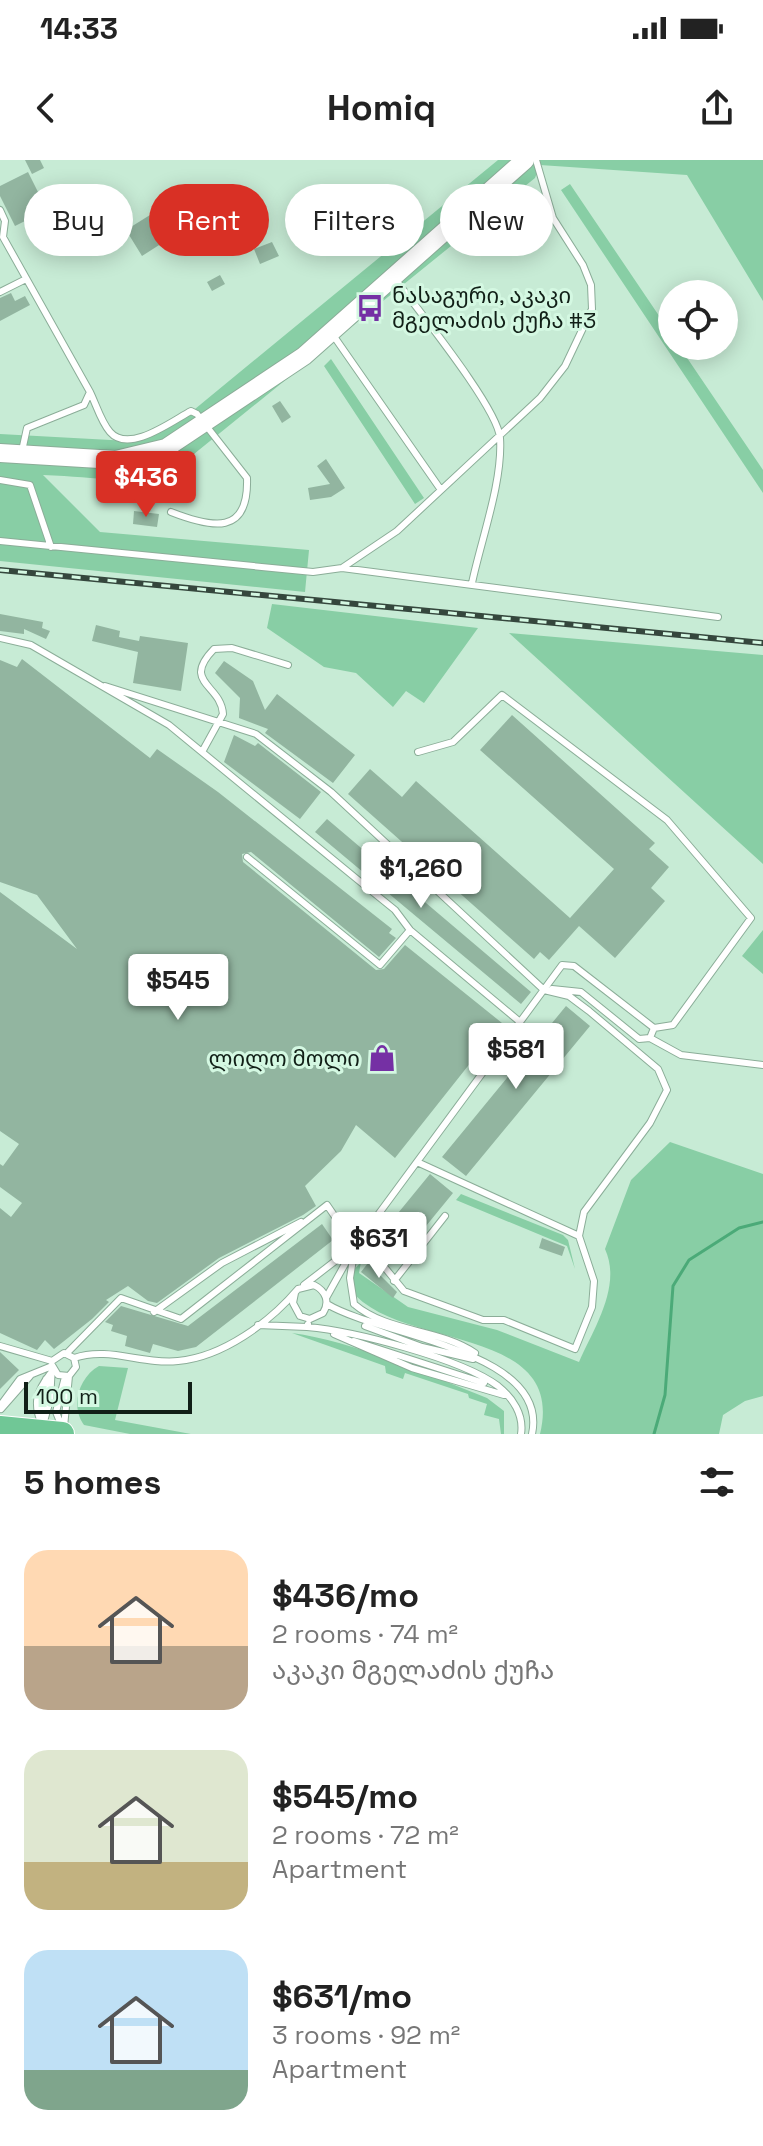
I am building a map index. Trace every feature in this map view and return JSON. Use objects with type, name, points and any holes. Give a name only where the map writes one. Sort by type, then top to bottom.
[{"type":"highway","points":[[0,1428],[52,1430]]},
{"type":"street","points":[[0,453],[116,460],[166,448],[304,356],[525,160]]},
{"type":"lane","points":[[342,568],[397,531],[540,398],[565,366],[592,309],[587,275],[553,218],[536,160]]},
{"type":"lane","points":[[0,210],[5,221],[3,237],[108,430],[116,437],[128,439],[147,434],[191,411],[205,424],[247,478],[244,509],[236,519],[220,524],[196,521],[171,512]]},
{"type":"lane","points":[[394,277],[485,404],[500,435],[498,466],[472,583]]},
{"type":"lane","points":[[0,292],[26,279]]},
{"type":"lane","points":[[331,332],[441,490]]},
{"type":"lane","points":[[21,454],[27,428],[84,405],[90,392]]},
{"type":"lane","points":[[0,480],[30,485],[51,547]]},
{"type":"lane","points":[[0,541],[278,570],[313,572],[342,568],[718,617]]},
{"type":"lane","points":[[0,638],[31,645],[169,725],[395,910],[410,930],[520,1022]]},
{"type":"lane","points":[[202,752],[221,723],[223,708],[220,699],[202,682],[200,671],[214,649],[232,648],[288,665]]},
{"type":"lane","points":[[52,1430],[48,1377],[52,1363],[57,1355],[67,1353],[121,1298],[181,1319],[327,1205],[355,1246],[372,1252],[394,1281],[428,1302],[483,1320],[504,1320],[575,1349],[592,1307],[594,1281],[579,1236],[584,1212],[650,1123],[667,1090],[658,1069],[569,996],[544,990],[331,792],[256,734],[105,686]]},
{"type":"lane","points":[[295,1293],[294,1308],[300,1316],[310,1319],[323,1313],[355,1246],[562,965],[574,966],[654,1028],[673,1025],[751,918],[667,820],[502,695],[453,742],[418,752]]},
{"type":"lane","points":[[247,857],[380,965],[410,930]]},
{"type":"lane","points":[[544,990],[581,992],[639,1039],[650,1038],[681,1055],[763,1065]]},
{"type":"lane","points":[[650,1038],[654,1028]]},
{"type":"lane","points":[[417,1162],[579,1236]]},
{"type":"lane","points":[[394,1281],[445,1216]]},
{"type":"lane","points":[[154,1312],[222,1263],[307,1219]]},
{"type":"lane","points":[[74,1358],[91,1352],[177,1361],[228,1345],[258,1325],[355,1246]]},
{"type":"lane","points":[[355,1246],[350,1278],[354,1304],[372,1325]]},
{"type":"lane","points":[[303,1286],[320,1288],[327,1301],[345,1315],[392,1338],[488,1363]]},
{"type":"lane","points":[[354,1304],[387,1323],[456,1343],[488,1363],[522,1388],[534,1412],[532,1434]]},
{"type":"lane","points":[[345,1315],[465,1352],[488,1363]]},
{"type":"lane","points":[[307,1327],[310,1319]]},
{"type":"lane","points":[[258,1325],[324,1329],[484,1377],[510,1398],[520,1415],[521,1434]]},
{"type":"lane","points":[[324,1329],[412,1368],[494,1390],[510,1398]]},
{"type":"lane","points":[[0,1346],[52,1363]]},
{"type":"lane","points":[[52,1430],[67,1376],[76,1367],[74,1358],[67,1353]]},
{"type":"lane","points":[[0,1408],[20,1379],[52,1363]]},
{"type":"lane","points":[[52,1363],[55,1373],[67,1376]]},
{"type":"lane","points":[[48,1377],[38,1387],[36,1398],[52,1430]]},
{"type":"lane","points":[[520,1415],[534,1412]]},
{"type":"green space","points":[[498,160],[763,160],[763,301],[687,175],[540,165],[535,178],[528,184],[469,184]]},
{"type":"green space","points":[[570,184],[658,314],[658,336],[561,190]]},
{"type":"green space","points":[[440,208],[440,255],[194,454],[152,473],[135,477],[104,479],[43,475],[100,532],[309,550],[305,592],[0,561],[0,434],[129,441],[151,434],[195,409],[381,256],[424,256],[424,221]]},
{"type":"green space","points":[[331,359],[424,498],[415,504],[324,366]]},
{"type":"green space","points":[[674,360],[688,360],[763,470],[763,493]]},
{"type":"green space","points":[[272,604],[478,628],[424,703],[406,691],[393,707],[356,673],[324,667],[267,628]]},
{"type":"green space","points":[[509,633],[763,655],[763,864]]},
{"type":"green space","points":[[763,930],[763,974],[742,956]]},
{"type":"green space","points":[[670,1142],[763,1174],[763,1396],[745,1401],[723,1415],[719,1434],[540,1434],[542,1400],[530,1375],[507,1357],[380,1313],[356,1296],[351,1273],[361,1262],[359,1273],[408,1307],[497,1330],[579,1362],[604,1307],[610,1277],[605,1249],[631,1180]]},
{"type":"green space","points":[[461,1194],[563,1235],[568,1240],[575,1269],[567,1246],[456,1200]]},
{"type":"green space","points":[[292,1333],[365,1351],[487,1398],[504,1411],[504,1434],[501,1434],[499,1419],[484,1415],[487,1404],[469,1398],[468,1394],[405,1373],[403,1379],[386,1373],[385,1366]]},
{"type":"green space","points":[[99,1366],[128,1368],[115,1420],[191,1434],[130,1434],[84,1425],[78,1409],[79,1392],[86,1377]]},
{"type":"building","points":[[25,160],[40,160],[44,168],[32,174]]},
{"type":"building","points":[[28,172],[34,184],[24,184],[24,222],[15,226],[0,196],[0,186]]},
{"type":"building","points":[[149,216],[149,252],[142,256],[133,241],[133,226]]},
{"type":"building","points":[[272,242],[279,256],[260,264],[257,256],[269,256],[269,243]]},
{"type":"building","points":[[220,275],[225,284],[212,291],[207,282]]},
{"type":"building","points":[[11,293],[15,301],[25,296],[30,305],[0,321],[0,298]]},
{"type":"building","points":[[280,401],[291,417],[282,423],[272,406]]},
{"type":"building","points":[[326,459],[345,488],[331,497],[310,500],[308,488],[330,484],[317,466]]},
{"type":"building","points":[[134,511],[159,514],[157,527],[133,524]]},
{"type":"building","points":[[0,614],[43,622],[42,628],[50,631],[46,639],[24,629],[24,634],[0,631]]},
{"type":"building","points":[[96,625],[120,631],[119,637],[139,641],[140,636],[188,643],[181,691],[133,683],[138,652],[92,641]]},
{"type":"building","points":[[22,659],[150,758],[157,749],[218,792],[392,929],[389,933],[396,938],[379,957],[251,852],[242,854],[243,862],[376,970],[384,969],[405,945],[502,1023],[395,1158],[356,1125],[341,1151],[305,1186],[316,1206],[219,1258],[157,1303],[148,1301],[128,1286],[106,1300],[109,1302],[92,1319],[54,1349],[45,1340],[37,1350],[0,1333],[0,1208],[11,1217],[22,1203],[0,1187],[0,1164],[3,1166],[19,1144],[0,1131],[0,892],[77,949],[37,895],[0,882],[0,660],[17,667]]},
{"type":"building","points":[[224,661],[253,681],[265,710],[277,694],[355,755],[333,783],[265,733],[268,729],[239,718],[240,698],[215,673]]},
{"type":"building","points":[[512,715],[655,843],[649,849],[669,867],[651,888],[665,901],[615,958],[579,926],[549,960],[540,952],[534,959],[348,794],[370,769],[402,797],[416,781],[570,918],[614,869],[480,750]]},
{"type":"building","points":[[234,735],[255,746],[258,743],[321,792],[300,819],[224,762]]},
{"type":"building","points":[[327,819],[531,992],[521,1004],[315,832]]},
{"type":"building","points":[[566,1006],[590,1026],[466,1176],[442,1157]]},
{"type":"building","points":[[430,1174],[453,1193],[399,1259],[376,1240]]},
{"type":"building","points":[[322,1224],[333,1240],[196,1347],[178,1351],[153,1344],[150,1353],[125,1346],[127,1336],[111,1331],[113,1325],[105,1322],[121,1306],[188,1326]]},
{"type":"building","points":[[542,1238],[565,1247],[562,1256],[539,1248]]},
{"type":"building","points":[[368,1263],[397,1292],[393,1298],[361,1272]]},
{"type":"building","points":[[0,1352],[19,1370],[0,1389]]},
{"type":"waterway","points":[[654,1434],[665,1395],[673,1286],[689,1260],[739,1228],[763,1222]]},
{"type":"railway","points":[[0,570],[763,643]]},
{"type":"place","name":"ნასაგური, აკაკი მგელაძის ქუჩა #3","points":[[370,308]]},
{"type":"place","name":"ლილო მოლი","points":[[382,1058]]}]
